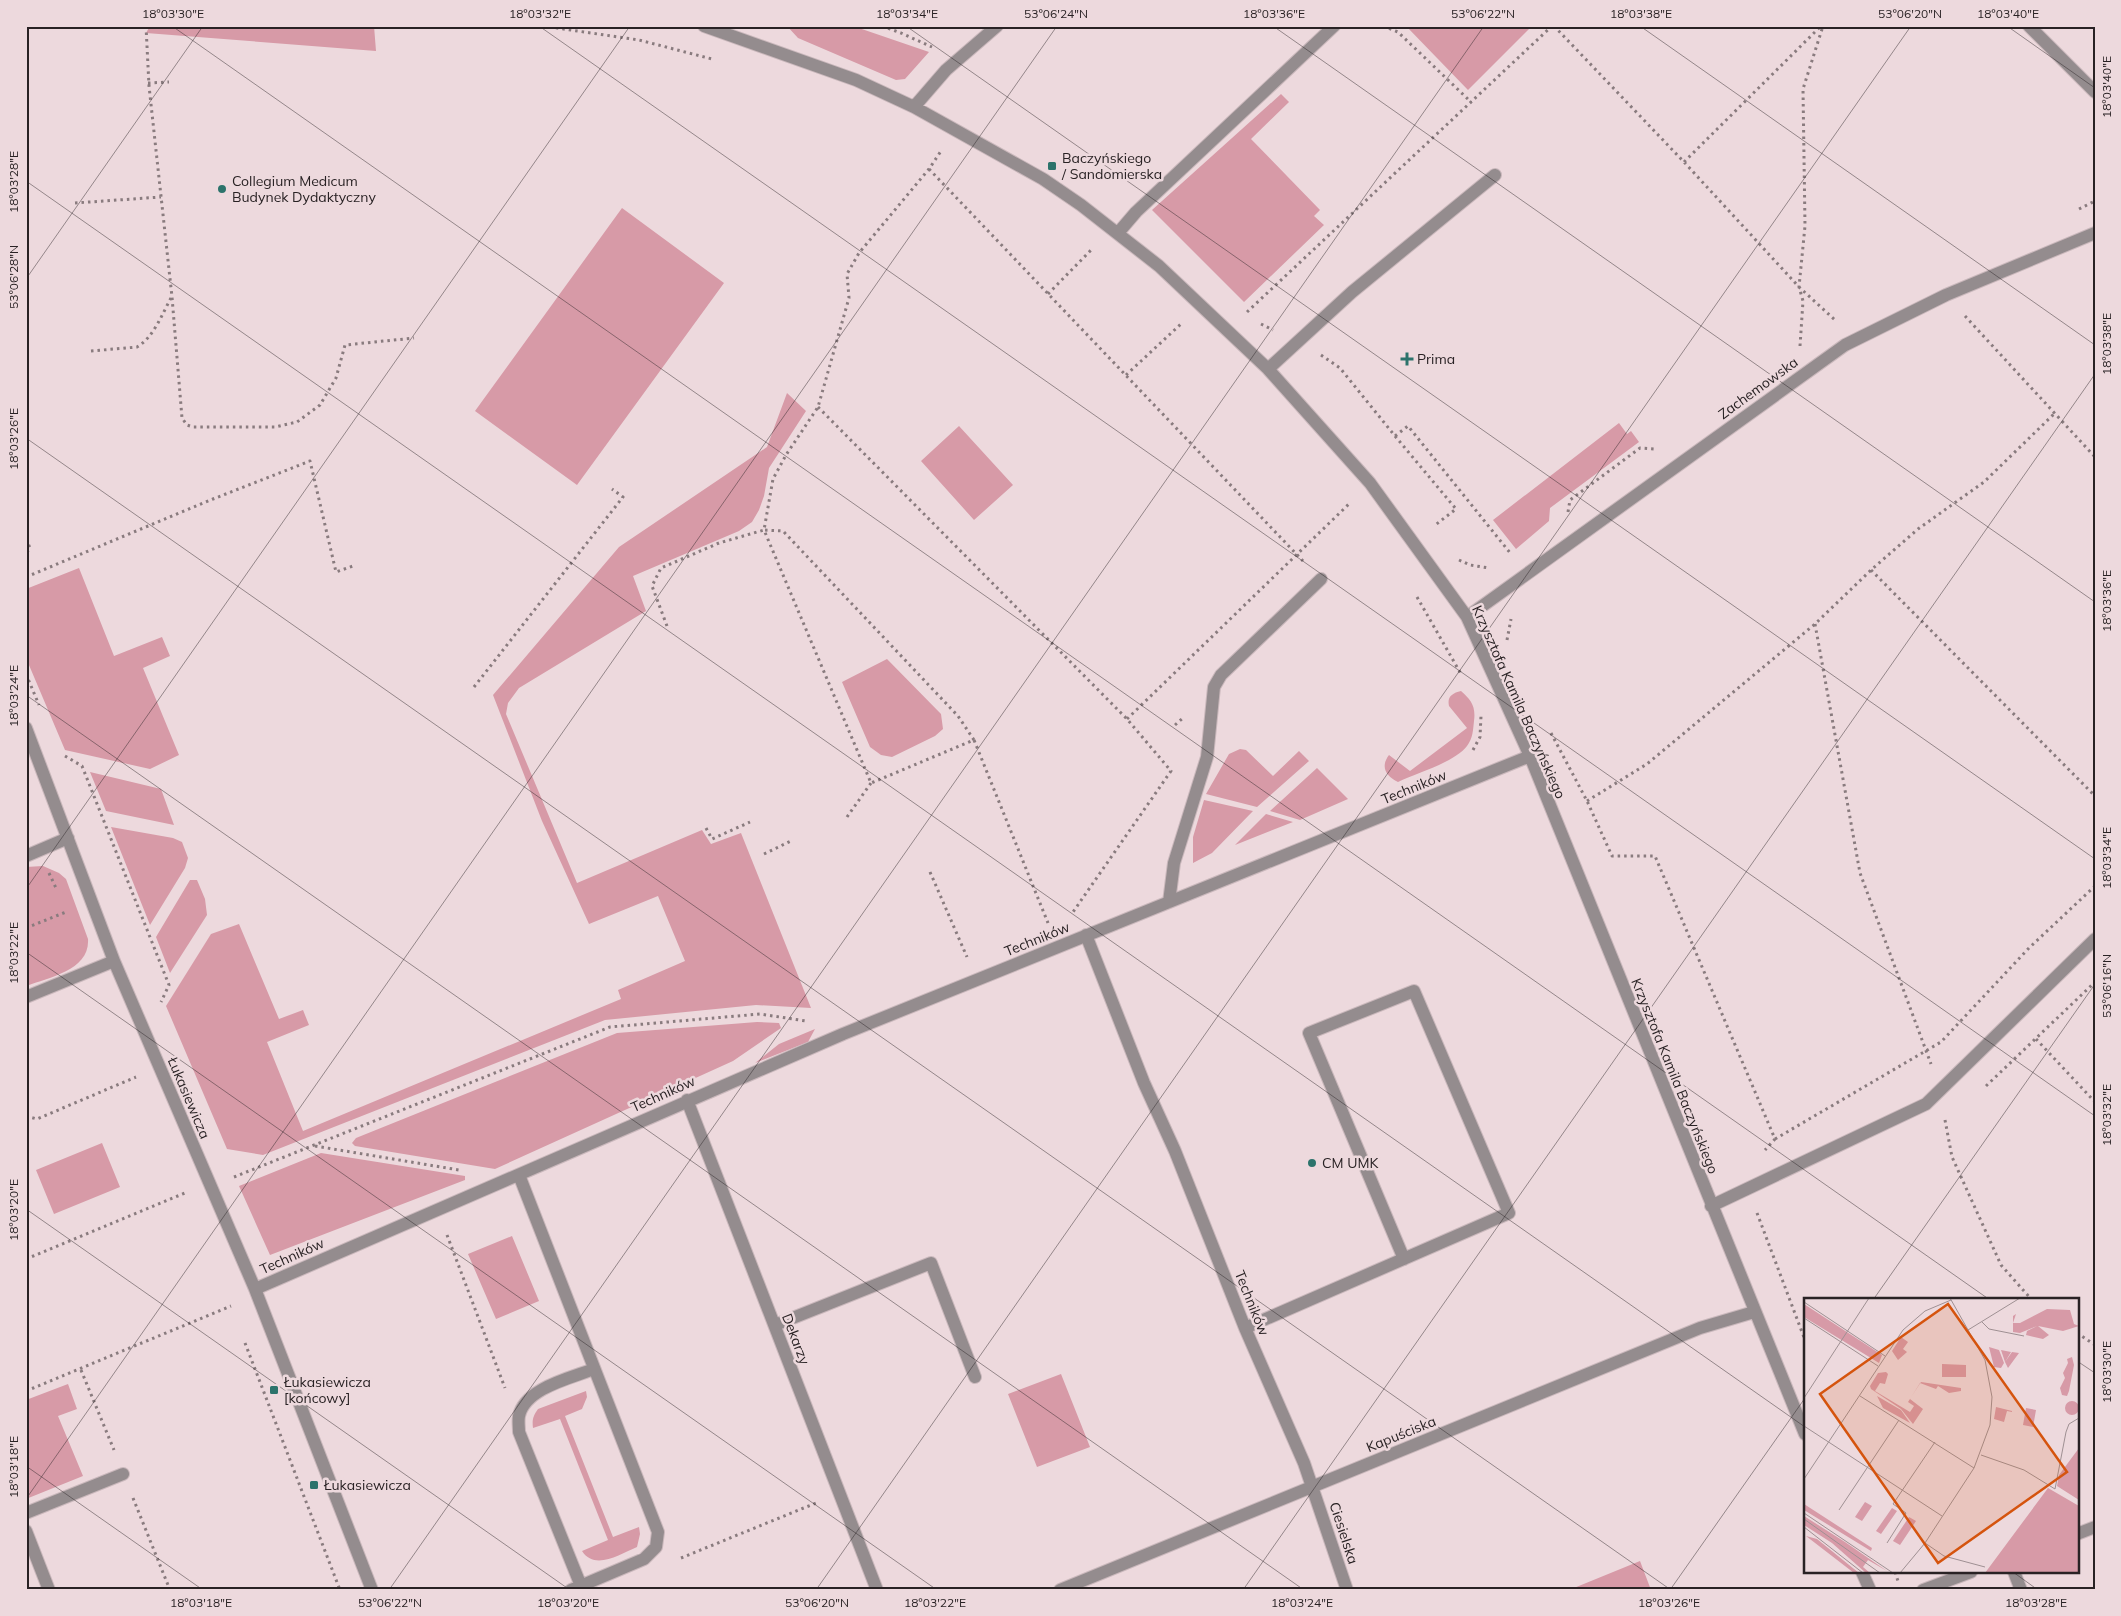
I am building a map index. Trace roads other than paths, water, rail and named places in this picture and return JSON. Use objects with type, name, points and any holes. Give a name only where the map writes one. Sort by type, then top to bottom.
[{"type":"street","name":"Krzysztofa Kamila Baczyńskiego","points":[[704,26],[848,77],[914,107],[1043,179],[1160,266],[1268,369],[1370,483],[1467,617],[1530,756],[1804,1432]]},
{"type":"street","points":[[914,107],[946,70],[997,26]]},
{"type":"street","points":[[1118,233],[1136,212],[1334,26]]},
{"type":"street","points":[[2029,26],[2095,92]]},
{"type":"street","points":[[1268,369],[1352,292],[1495,174]]},
{"type":"street","name":"Zachemowska","points":[[1467,617],[1844,345],[1946,294],[2095,233]]},
{"type":"street","points":[[1169,902],[1174,863],[1207,757],[1210,738],[1211,702],[1214,688],[1221,675],[1321,579]]},
{"type":"street","name":"Łukasiewicza","points":[[26,728],[114,961],[255,1289],[372,1590]]},
{"type":"street","name":"Techników","points":[[255,1289],[687,1100],[843,1034],[1530,756]]},
{"type":"street","points":[[26,856],[68,838]]},
{"type":"street","name":"Techników","points":[[1086,935],[1144,1082],[1175,1151],[1246,1328],[1313,1486]]},
{"type":"street","points":[[1711,1206],[1926,1104],[2095,939]]},
{"type":"street","points":[[26,997],[114,961]]},
{"type":"street","points":[[1246,1328],[1404,1259],[1509,1213],[1414,991],[1309,1034],[1404,1259]]},
{"type":"street","name":"Dekarzy","points":[[687,1100],[878,1590]]},
{"type":"street","points":[[519,1175],[658,1532],[656,1547],[644,1560],[576,1588],[519,1432],[519,1415],[526,1402],[535,1392],[594,1369]]},
{"type":"street","points":[[775,1325],[931,1263],[975,1377]]},
{"type":"street","name":"Kapuściska","points":[[1060,1590],[1700,1328],[1754,1312]]},
{"type":"street","points":[[26,1513],[123,1474]]},
{"type":"street","name":"Ciesielska","points":[[1313,1486],[1347,1590]]},
{"type":"street","points":[[2078,1534],[2095,1527]]},
{"type":"street","points":[[26,1531],[49,1590]]},
{"type":"street","points":[[1863,1574],[1870,1590]]},
{"type":"street","points":[[1923,1590],[1966,1574]]},
{"type":"street","points":[[2015,1574],[2021,1590]]},
{"type":"place","name":"Baczyńskiego / Sandomierska","points":[[1052,166]]},
{"type":"place","name":"Collegium Medicum Budynek Dydaktyczny","points":[[222,189]]},
{"type":"place","name":"Prima","points":[[1407,359]]},
{"type":"place","name":"CM UMK","points":[[1312,1163]]},
{"type":"place","name":"Łukasiewicza [końcowy]","points":[[274,1390]]},
{"type":"place","name":"Łukasiewicza","points":[[314,1485]]}]
